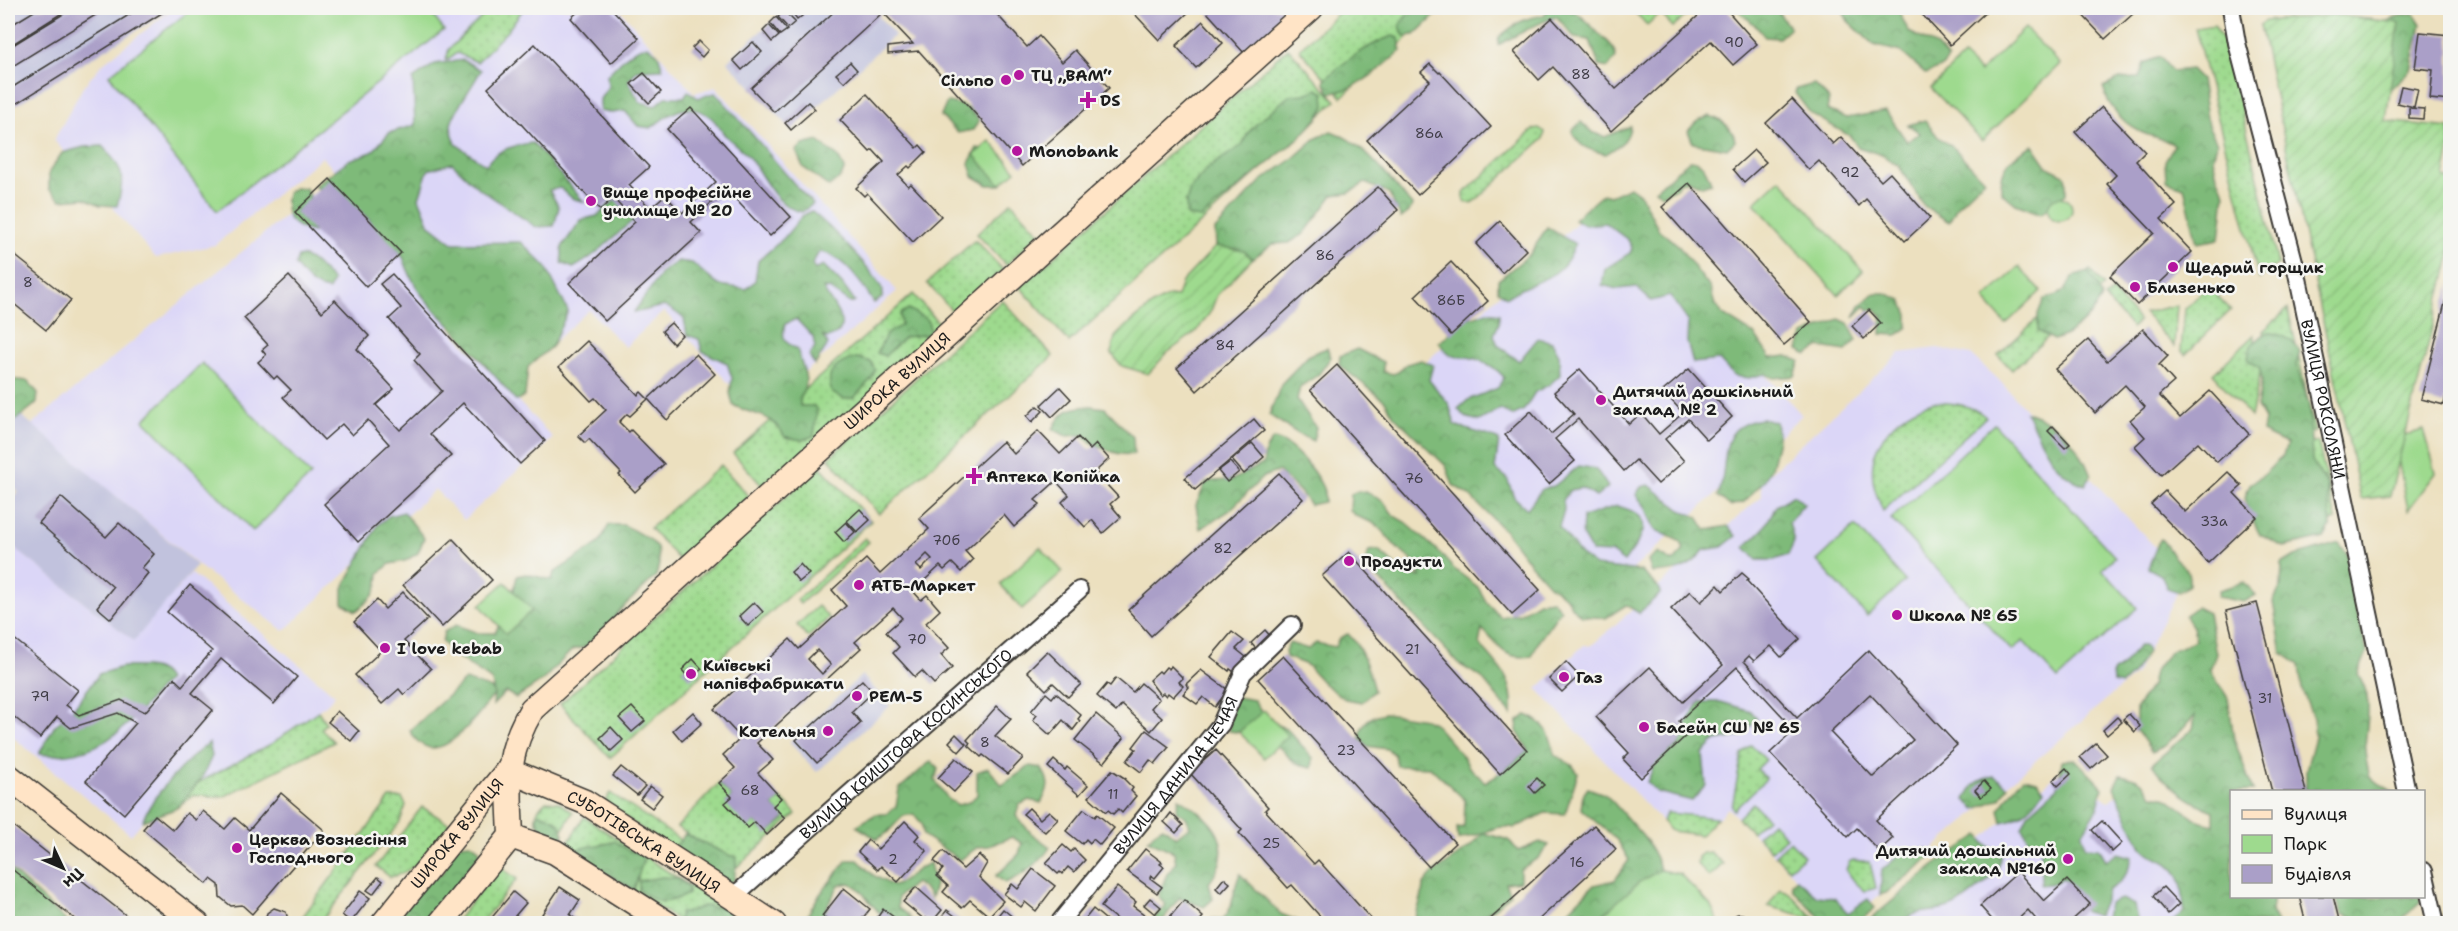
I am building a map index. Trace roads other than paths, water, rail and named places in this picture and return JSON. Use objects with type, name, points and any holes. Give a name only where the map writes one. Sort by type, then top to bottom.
[{"type":"street","name":"ШИРОКА ВУЛИЦЯ","points":[[511,836],[508,771],[518,731],[532,709],[1311,8]]},
{"type":"street","name":"ВУЛИЦЯ РОКСОЛЯНИ","points":[[2231,8],[2237,43],[2296,269],[2407,790]]},
{"type":"street","name":"ВУЛИЦЯ КРИШТОФА КОСИНСЬКОГО","points":[[733,897],[747,887],[1079,590]]},
{"type":"street","name":"ВУЛИЦЯ ДАНИЛА НЕЧАЯ","points":[[1058,924],[1221,724],[1243,673],[1292,626]]},
{"type":"street","name":"ШИРОКА ВУЛИЦЯ","points":[[382,924],[508,771]]},
{"type":"street","name":"СУБОТІВСЬКА ВУЛИЦЯ","points":[[508,771],[585,802],[774,924]]},
{"type":"street","points":[[8,776],[197,924]]},
{"type":"street","points":[[440,924],[511,836],[555,852],[668,924]]},
{"type":"street","points":[[2425,875],[2436,924]]},
{"type":"place","name":"ТЦ „ВАМ“","points":[[1019,75]]},
{"type":"place","name":"Сільпо","points":[[1006,80]]},
{"type":"place","name":"DS","points":[[1088,100]]},
{"type":"place","name":"Monobank","points":[[1017,151]]},
{"type":"place","name":"Вище професійне училище № 20","points":[[591,201]]},
{"type":"place","name":"Щедрий горщик","points":[[2173,267]]},
{"type":"place","name":"Близенько","points":[[2135,287]]},
{"type":"place","name":"Дитячий дошкільний заклад № 2","points":[[1601,400]]},
{"type":"place","name":"Аптека Копійка","points":[[974,476]]},
{"type":"place","name":"Продукти","points":[[1349,561]]},
{"type":"place","name":"АТБ-Маркет","points":[[859,585]]},
{"type":"place","name":"Школа № 65","points":[[1897,615]]},
{"type":"place","name":"I love kebab","points":[[385,648]]},
{"type":"place","name":"Київські напівфабрикати","points":[[691,674]]},
{"type":"place","name":"Газ","points":[[1564,677]]},
{"type":"place","name":"РЕМ-5","points":[[857,696]]},
{"type":"place","name":"Басейн СШ № 65","points":[[1644,727]]},
{"type":"place","name":"Котельня","points":[[828,731]]},
{"type":"place","name":"Церква Вознесіння Господнього","points":[[237,848]]},
{"type":"place","name":"Дитячий дошкільний заклад №160","points":[[2068,859]]}]
